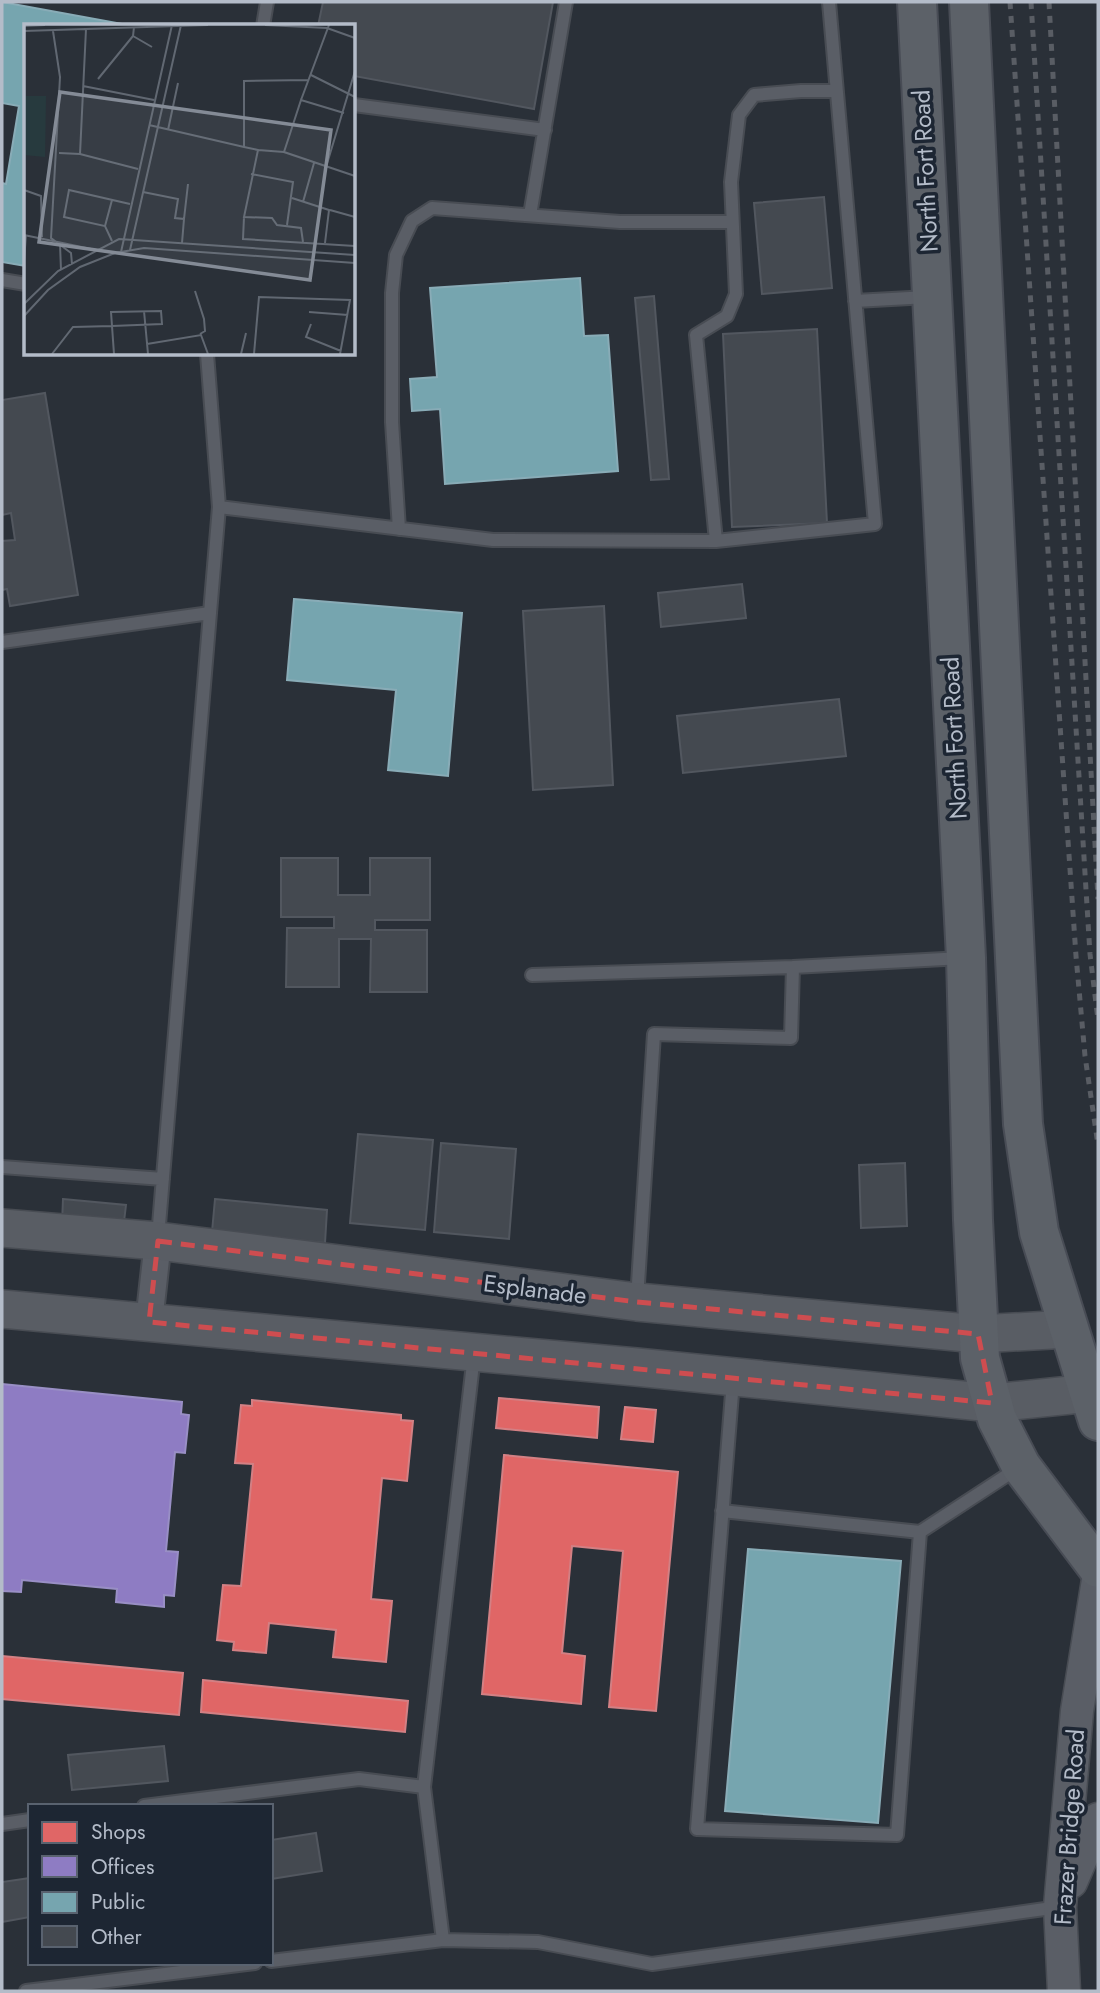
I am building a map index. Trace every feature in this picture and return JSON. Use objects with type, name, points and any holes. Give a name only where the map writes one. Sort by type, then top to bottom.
[{"type":"main road","name":"North Fort Road","points":[[917,2],[966,958],[980,1359],[997,1419],[1021,1466],[1098,1568]]},
{"type":"main road","name":"North Fort Road","points":[[968,2],[1023,1124],[1039,1232],[1094,1407]]},
{"type":"main road","name":"Esplanade","points":[[2,1228],[158,1241],[637,1302],[978,1334],[1069,1329]]},
{"type":"main road","points":[[2,1309],[992,1403],[1094,1407]]},
{"type":"street","points":[[149,1322],[158,1241]]},
{"type":"street","name":"Frazer Bridge Road","points":[[1057,1987],[1060,1907],[1077,1711],[1098,1580]]},
{"type":"street","points":[[1060,1907],[1095,1831]]},
{"type":"lane","points":[[263,24],[267,2]]},
{"type":"lane","points":[[530,215],[566,2]]},
{"type":"lane","points":[[219,507],[493,540],[716,541],[876,524],[829,2]]},
{"type":"lane","points":[[716,541],[696,335],[727,316],[736,294],[731,182],[739,115],[754,95],[836,91]]},
{"type":"lane","points":[[355,105],[545,130]]},
{"type":"lane","points":[[399,529],[392,422],[392,293],[396,255],[412,221],[432,208],[620,222],[732,222]]},
{"type":"lane","points":[[2,279],[24,284]]},
{"type":"lane","points":[[855,301],[932,296]]},
{"type":"lane","points":[[158,1241],[219,507],[208,355]]},
{"type":"lane","points":[[2,642],[210,612]]},
{"type":"lane","points":[[532,975],[793,967],[966,958]]},
{"type":"lane","points":[[637,1302],[654,1034],[791,1038],[793,967]]},
{"type":"lane","points":[[2,1167],[163,1179]]},
{"type":"lane","points":[[443,1940],[424,1787],[474,1352]]},
{"type":"lane","points":[[733,1377],[697,1829],[897,1835],[920,1532]]},
{"type":"lane","points":[[722,1511],[920,1532],[1021,1466]]},
{"type":"lane","points":[[160,1804],[359,1779],[424,1787]]},
{"type":"lane","points":[[2,1824],[28,1820]]},
{"type":"lane","points":[[273,1961],[443,1940],[538,1942],[652,1964],[1060,1907]]},
{"type":"lane","points":[[26,1991],[238,1965]]},
{"type":"highlighted area","points":[[158,1241],[637,1302],[978,1334],[992,1403],[149,1322]]},
{"type":"building: Shops","points":[[499,1398],[599,1407],[597,1438],[496,1428]]},
{"type":"building: Shops","points":[[252,1400],[401,1415],[401,1420],[413,1421],[407,1481],[382,1478],[371,1599],[392,1601],[386,1662],[333,1657],[336,1630],[269,1623],[266,1653],[233,1650],[234,1642],[217,1640],[223,1585],[241,1586],[253,1464],[235,1463],[241,1405],[252,1406]]},
{"type":"building: Shops","points":[[625,1407],[656,1410],[653,1442],[621,1439]]},
{"type":"building: Shops","points":[[504,1455],[678,1472],[656,1711],[609,1707],[623,1551],[572,1546],[562,1653],[585,1656],[581,1704],[482,1694]]},
{"type":"building: Shops","points":[[2,1656],[183,1673],[179,1715],[2,1699]]},
{"type":"building: Shops","points":[[203,1680],[408,1701],[405,1732],[201,1712]]},
{"type":"building: Offices","points":[[2,1384],[182,1402],[181,1414],[189,1415],[185,1453],[175,1452],[166,1551],[178,1552],[174,1596],[164,1595],[164,1607],[116,1602],[117,1589],[22,1580],[21,1592],[2,1591]]},
{"type":"building: Public","points":[[2,2],[122,24],[24,24],[24,266],[2,262],[2,183],[6,184],[19,106],[2,103]]},
{"type":"building: Public","points":[[580,278],[584,336],[608,335],[618,471],[445,484],[440,409],[412,411],[410,379],[437,377],[430,288]]},
{"type":"building: Public","points":[[294,599],[462,613],[448,776],[388,770],[396,690],[287,680]]},
{"type":"building: Public","points":[[748,1549],[901,1561],[878,1823],[725,1811]]},
{"type":"building: Other","points":[[323,2],[553,2],[534,109],[355,76],[355,24],[318,24]]},
{"type":"building: Other","points":[[824,197],[832,288],[762,294],[754,203]]},
{"type":"building: Other","points":[[654,296],[669,479],[651,480],[635,298]]},
{"type":"building: Other","points":[[817,329],[827,523],[732,527],[723,334]]},
{"type":"building: Other","points":[[45,393],[78,595],[10,606],[7,589],[2,590],[2,541],[15,540],[11,513],[2,515],[2,400]]},
{"type":"building: Other","points":[[742,584],[746,618],[661,627],[658,593]]},
{"type":"building: Other","points":[[604,606],[613,785],[533,790],[523,611]]},
{"type":"building: Other","points":[[839,699],[846,756],[683,773],[677,716]]},
{"type":"building: Other","points":[[281,858],[338,858],[338,895],[370,895],[370,858],[430,858],[430,920],[375,920],[375,930],[427,930],[427,992],[370,992],[371,939],[339,939],[339,987],[286,987],[287,928],[334,928],[334,917],[281,917]]},
{"type":"building: Other","points":[[358,1134],[433,1140],[425,1230],[350,1223]]},
{"type":"building: Other","points":[[441,1143],[516,1149],[509,1239],[434,1232]]},
{"type":"building: Other","points":[[905,1163],[907,1226],[861,1228],[859,1165]]},
{"type":"building: Other","points":[[63,1199],[126,1205],[123,1230],[62,1224]]},
{"type":"building: Other","points":[[215,1199],[327,1210],[325,1243],[212,1232]]},
{"type":"building: Other","points":[[164,1746],[168,1781],[72,1790],[68,1755]]},
{"type":"building: Other","points":[[316,1833],[322,1871],[273,1879],[273,1840]]},
{"type":"building: Other","points":[[28,1878],[28,1917],[2,1922],[2,1882]]},
{"type":"railway","points":[[1010,2],[1076,956],[1085,1056],[1098,1145]]},
{"type":"railway","points":[[1031,2],[1090,954],[1098,1020]]},
{"type":"railway","points":[[1049,2],[1098,899]]}]
